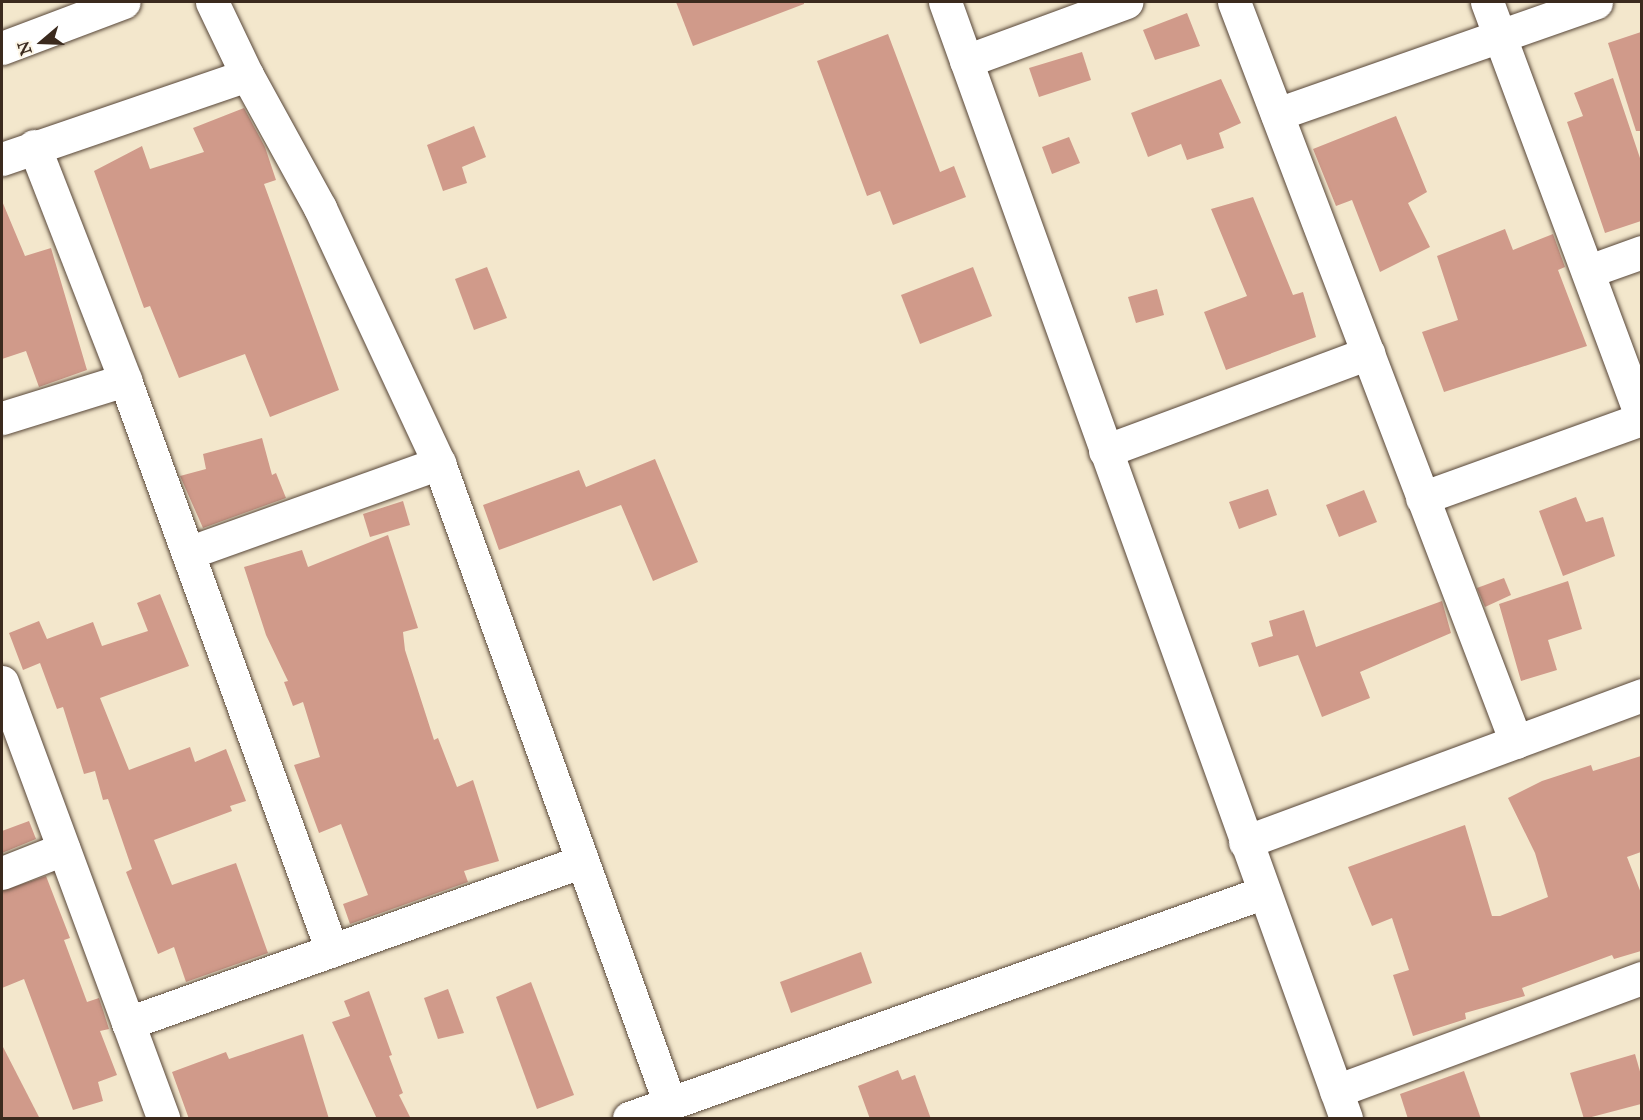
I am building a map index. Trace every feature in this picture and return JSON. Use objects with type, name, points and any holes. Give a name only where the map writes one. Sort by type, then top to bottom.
[{"type":"street","points":[[2,48],[124,2]]},
{"type":"street","points":[[212,2],[247,75],[320,208],[439,463],[670,1104]]},
{"type":"street","points":[[945,2],[1262,893],[1341,1105],[1641,978]]},
{"type":"street","points":[[966,61],[1126,2]]},
{"type":"street","points":[[1234,2],[1516,742]]},
{"type":"street","points":[[1422,498],[1641,419],[1589,271],[1487,2]]},
{"type":"street","points":[[1277,114],[1596,2]]},
{"type":"street","points":[[2,159],[34,146],[247,75]]},
{"type":"street","points":[[34,146],[125,380],[332,951]]},
{"type":"street","points":[[1589,271],[1641,252]]},
{"type":"street","points":[[1105,451],[1368,353]]},
{"type":"street","points":[[2,418],[125,380]]},
{"type":"street","points":[[188,553],[439,463]]},
{"type":"street","points":[[2,682],[163,1119]]},
{"type":"street","points":[[1245,843],[1641,695]]},
{"type":"street","points":[[2,873],[63,849]]},
{"type":"street","points":[[128,1023],[582,861]]},
{"type":"street","points":[[629,1119],[1262,893]]},
{"type":"building","points":[[676,2],[804,2],[804,4],[693,46]]},
{"type":"building","points":[[1187,13],[1200,46],[1155,60],[1143,30]]},
{"type":"building","points":[[1641,32],[1641,131],[1636,131],[1608,43]]},
{"type":"building","points":[[888,34],[940,172],[954,166],[966,197],[893,225],[880,191],[867,196],[817,61]]},
{"type":"building","points":[[1082,52],[1091,80],[1039,97],[1029,68]]},
{"type":"building","points":[[1613,78],[1641,161],[1641,221],[1605,233],[1567,122],[1583,116],[1574,93]]},
{"type":"building","points":[[1221,79],[1241,123],[1219,133],[1224,148],[1187,160],[1181,144],[1148,157],[1131,113]]},
{"type":"building","points":[[244,108],[265,147],[276,180],[264,184],[339,390],[270,417],[245,354],[179,378],[150,306],[144,308],[94,171],[142,146],[150,169],[204,152],[193,128]]},
{"type":"building","points":[[1396,116],[1427,192],[1408,203],[1430,247],[1380,272],[1352,200],[1336,206],[1313,149]]},
{"type":"building","points":[[474,126],[486,157],[462,167],[467,183],[443,191],[427,145]]},
{"type":"building","points":[[1069,137],[1080,163],[1052,174],[1042,147]]},
{"type":"building","points":[[1253,197],[1293,295],[1303,292],[1316,337],[1226,370],[1204,312],[1247,296],[1211,209]]},
{"type":"building","points":[[2,201],[25,256],[51,248],[87,370],[39,387],[26,351],[2,359]]},
{"type":"building","points":[[1505,229],[1513,250],[1553,234],[1565,267],[1558,270],[1587,346],[1444,392],[1422,332],[1458,320],[1437,256]]},
{"type":"building","points":[[487,267],[507,318],[474,330],[455,279]]},
{"type":"building","points":[[973,267],[992,316],[920,344],[901,295]]},
{"type":"building","points":[[1157,289],[1164,315],[1136,323],[1128,297]]},
{"type":"building","points":[[262,438],[272,475],[276,473],[286,498],[203,528],[180,476],[206,469],[203,454]]},
{"type":"building","points":[[655,459],[698,562],[653,581],[621,505],[499,550],[483,505],[579,470],[586,487]]},
{"type":"building","points":[[1268,489],[1277,515],[1239,529],[1229,502]]},
{"type":"building","points":[[1364,490],[1377,522],[1339,537],[1326,505]]},
{"type":"building","points":[[1576,497],[1586,522],[1603,517],[1615,556],[1563,576],[1539,511]]},
{"type":"building","points":[[403,501],[410,525],[370,537],[363,514]]},
{"type":"building","points":[[388,535],[418,628],[403,632],[405,650],[434,740],[438,738],[457,787],[473,780],[499,861],[464,871],[468,882],[350,924],[343,904],[368,895],[341,824],[319,833],[294,765],[320,757],[303,702],[293,706],[284,682],[288,681],[266,635],[244,567],[302,550],[308,567]]},
{"type":"building","points":[[1504,578],[1511,595],[1485,607],[1477,588]]},
{"type":"building","points":[[1568,581],[1582,629],[1548,640],[1557,670],[1521,681],[1499,604]]},
{"type":"building","points":[[160,594],[189,666],[100,698],[129,770],[190,747],[195,762],[226,749],[246,801],[230,806],[232,811],[154,840],[172,885],[236,863],[268,953],[186,982],[174,947],[158,954],[126,872],[132,869],[108,799],[103,800],[95,771],[84,774],[63,707],[57,709],[40,663],[23,670],[9,633],[39,621],[47,639],[93,622],[102,646],[148,631],[137,603]]},
{"type":"building","points":[[1442,601],[1451,633],[1360,672],[1370,698],[1322,717],[1298,655],[1259,667],[1251,643],[1273,636],[1269,621],[1304,610],[1316,647]]},
{"type":"building","points":[[1641,756],[1641,852],[1627,857],[1641,893],[1641,951],[1614,959],[1612,955],[1522,988],[1525,996],[1465,1013],[1466,1019],[1413,1036],[1393,975],[1409,970],[1392,918],[1372,926],[1348,867],[1465,825],[1492,916],[1500,916],[1548,897],[1535,853],[1508,798],[1542,781],[1591,765],[1593,771]]},
{"type":"building","points":[[29,821],[36,839],[2,853],[2,831]]},
{"type":"building","points":[[46,876],[70,938],[64,940],[87,1002],[99,998],[109,1029],[100,1031],[117,1075],[98,1082],[103,1101],[73,1110],[24,979],[2,988],[2,891]]},
{"type":"building","points":[[861,952],[872,983],[791,1013],[780,982]]},
{"type":"building","points":[[531,982],[574,1095],[537,1109],[496,997]]},
{"type":"building","points":[[448,989],[464,1033],[438,1039],[424,998]]},
{"type":"building","points":[[369,991],[403,1093],[399,1095],[411,1119],[377,1119],[332,1022],[350,1016],[344,1001]]},
{"type":"building","points":[[303,1034],[329,1119],[189,1119],[172,1072],[226,1052],[229,1059]]},
{"type":"building","points":[[2,1045],[40,1119],[2,1119]]},
{"type":"building","points":[[1635,1054],[1641,1075],[1641,1104],[1584,1119],[1570,1073]]},
{"type":"building","points":[[898,1070],[902,1080],[915,1075],[931,1119],[870,1119],[858,1086]]},
{"type":"building","points":[[1464,1071],[1481,1119],[1408,1119],[1400,1094]]}]
